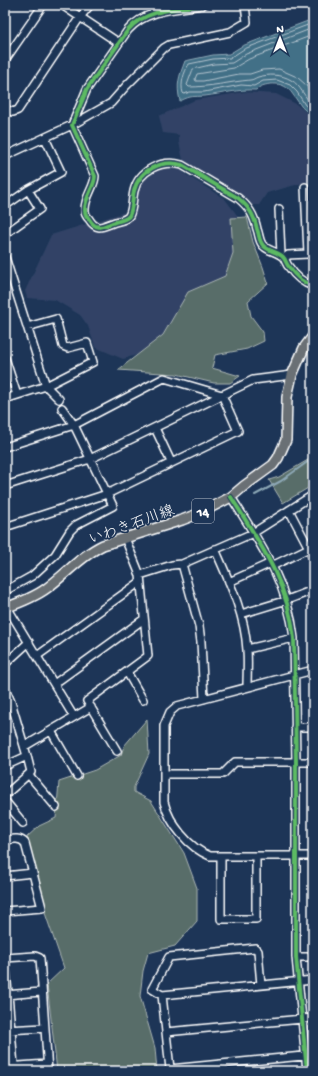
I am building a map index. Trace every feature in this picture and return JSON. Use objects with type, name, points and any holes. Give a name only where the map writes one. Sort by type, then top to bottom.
[{"type":"main road","name":"いわき石川線","points":[[6,607],[46,589],[93,550],[182,520],[232,497],[244,486],[273,465],[283,449],[287,432],[287,398],[292,375],[304,348],[313,336]]},
{"type":"street","points":[[5,60],[43,5]]},
{"type":"street","points":[[62,5],[119,43]]},
{"type":"street","points":[[5,109],[13,112],[18,110],[80,17],[90,5]]},
{"type":"street","points":[[152,5],[154,14]]},
{"type":"street","points":[[203,5],[154,14],[134,23],[87,89],[72,125],[95,176],[95,181],[86,200],[85,214],[93,225],[100,228],[125,219],[129,216],[131,211],[134,191],[142,176],[160,164],[176,163],[188,168],[238,198],[246,205],[255,219],[262,244],[271,251],[283,257],[288,255],[308,254],[305,187]]},
{"type":"street","points":[[5,156],[72,125],[111,103],[164,48],[169,45],[230,32],[247,22],[245,5]]},
{"type":"street","points":[[5,206],[28,190],[61,172],[45,138]]},
{"type":"street","points":[[5,234],[40,209],[28,190]]},
{"type":"street","points":[[279,209],[283,257],[296,276],[307,284],[313,286]]},
{"type":"street","points":[[5,257],[46,386],[59,399]]},
{"type":"street","points":[[5,399],[46,386],[93,362],[87,343],[68,348],[63,346],[56,319],[27,327]]},
{"type":"street","points":[[5,358],[17,395]]},
{"type":"street","points":[[5,486],[90,459],[253,380],[292,375]]},
{"type":"street","points":[[5,447],[74,425],[164,378],[222,395],[238,431],[107,494],[5,527]]},
{"type":"street","points":[[5,591],[32,576],[56,555],[70,531],[76,526],[113,506],[74,425],[62,408]]},
{"type":"street","points":[[155,428],[171,462]]},
{"type":"street","points":[[37,656],[140,579],[172,565],[182,564],[253,532],[313,495]]},
{"type":"street","points":[[232,497],[271,564],[287,600],[292,620],[294,638],[296,762],[296,957],[307,1071]]},
{"type":"street","points":[[289,510],[310,546],[313,558]]},
{"type":"street","points":[[117,751],[88,701],[148,656],[140,579],[125,538]]},
{"type":"street","points":[[229,582],[310,546]]},
{"type":"street","points":[[215,549],[241,614],[247,648],[247,687]]},
{"type":"street","points":[[182,564],[199,626],[204,699]]},
{"type":"street","points":[[241,614],[287,600],[313,590]]},
{"type":"street","points":[[6,607],[74,717]]},
{"type":"street","points":[[54,684],[144,619]]},
{"type":"street","points":[[247,648],[294,638]]},
{"type":"street","points":[[5,664],[29,642]]},
{"type":"street","points":[[313,670],[177,706],[170,712],[164,726],[164,802],[170,820],[194,848],[201,853],[220,857],[313,856]]},
{"type":"street","points":[[127,672],[143,700]]},
{"type":"street","points":[[5,688],[8,703],[25,746],[31,772],[29,775]]},
{"type":"street","points":[[25,746],[91,708]]},
{"type":"street","points":[[295,727],[313,727]]},
{"type":"street","points":[[51,731],[77,776]]},
{"type":"street","points":[[5,766],[27,756]]},
{"type":"street","points":[[164,774],[223,774],[236,762],[313,762]]},
{"type":"street","points":[[5,795],[26,775],[29,775]]},
{"type":"street","points":[[29,775],[56,807]]},
{"type":"street","points":[[5,801],[24,823]]},
{"type":"street","points":[[5,840],[19,838],[25,843],[42,908],[5,911]]},
{"type":"street","points":[[220,857],[221,919],[256,919],[256,856]]},
{"type":"street","points":[[5,876],[33,873]]},
{"type":"street","points":[[261,985],[258,951],[255,948],[169,957],[152,989],[162,995],[313,980]]},
{"type":"street","points":[[5,1067],[14,1066],[48,1068],[41,992],[40,958],[35,956],[5,958],[8,1030],[14,1066]]},
{"type":"street","points":[[296,957],[313,956]]},
{"type":"street","points":[[6,994],[41,992]]},
{"type":"street","points":[[162,995],[170,1069],[313,1055]]},
{"type":"street","points":[[166,1032],[313,1018]]},
{"type":"street","points":[[8,1030],[44,1028]]},
{"type":"shaded area","points":[[244,92],[276,94],[296,104],[313,118],[313,180],[267,193],[259,205],[252,205],[183,160],[179,135],[163,133],[159,116],[195,100]]},
{"type":"shaded area","points":[[176,162],[185,174],[225,199],[237,215],[244,234],[239,270],[166,346],[123,359],[95,347],[88,326],[80,315],[55,300],[27,298],[25,291],[51,235],[128,211],[144,174]]},
{"type":"green space","points":[[247,217],[253,242],[268,283],[248,301],[251,316],[263,332],[264,341],[247,349],[215,355],[212,368],[240,376],[230,383],[214,383],[176,374],[118,370],[163,335],[188,292],[225,276],[233,253],[231,218]]},
{"type":"green space","points":[[313,457],[313,485],[283,503],[269,480],[279,477]]},
{"type":"green space","points":[[147,719],[149,754],[134,787],[134,792],[151,801],[184,853],[197,888],[197,921],[175,946],[148,953],[143,971],[140,996],[155,1048],[157,1071],[57,1071],[47,984],[64,968],[46,916],[27,837],[39,826],[56,818],[59,782],[95,770],[121,755],[124,746]]},
{"type":"water","points":[[313,19],[313,116],[302,107],[285,86],[276,84],[264,85],[256,90],[243,90],[192,97],[180,101],[178,90],[179,81],[185,61],[213,55],[229,54],[242,46]]},
{"type":"waterway","points":[[255,495],[281,481],[313,458]]},
{"type":"cycle path","points":[[203,5],[162,11],[135,23],[128,30],[87,89],[72,125],[95,176],[95,180],[86,201],[86,215],[92,223],[98,227],[125,219],[129,216],[134,191],[137,184],[146,172],[159,165],[182,165],[242,201],[253,215],[260,241],[264,246],[281,255],[297,276],[313,286]]},
{"type":"cycle path","points":[[231,497],[262,547],[279,581],[286,599],[294,638],[296,762],[296,957],[307,1071]]}]
